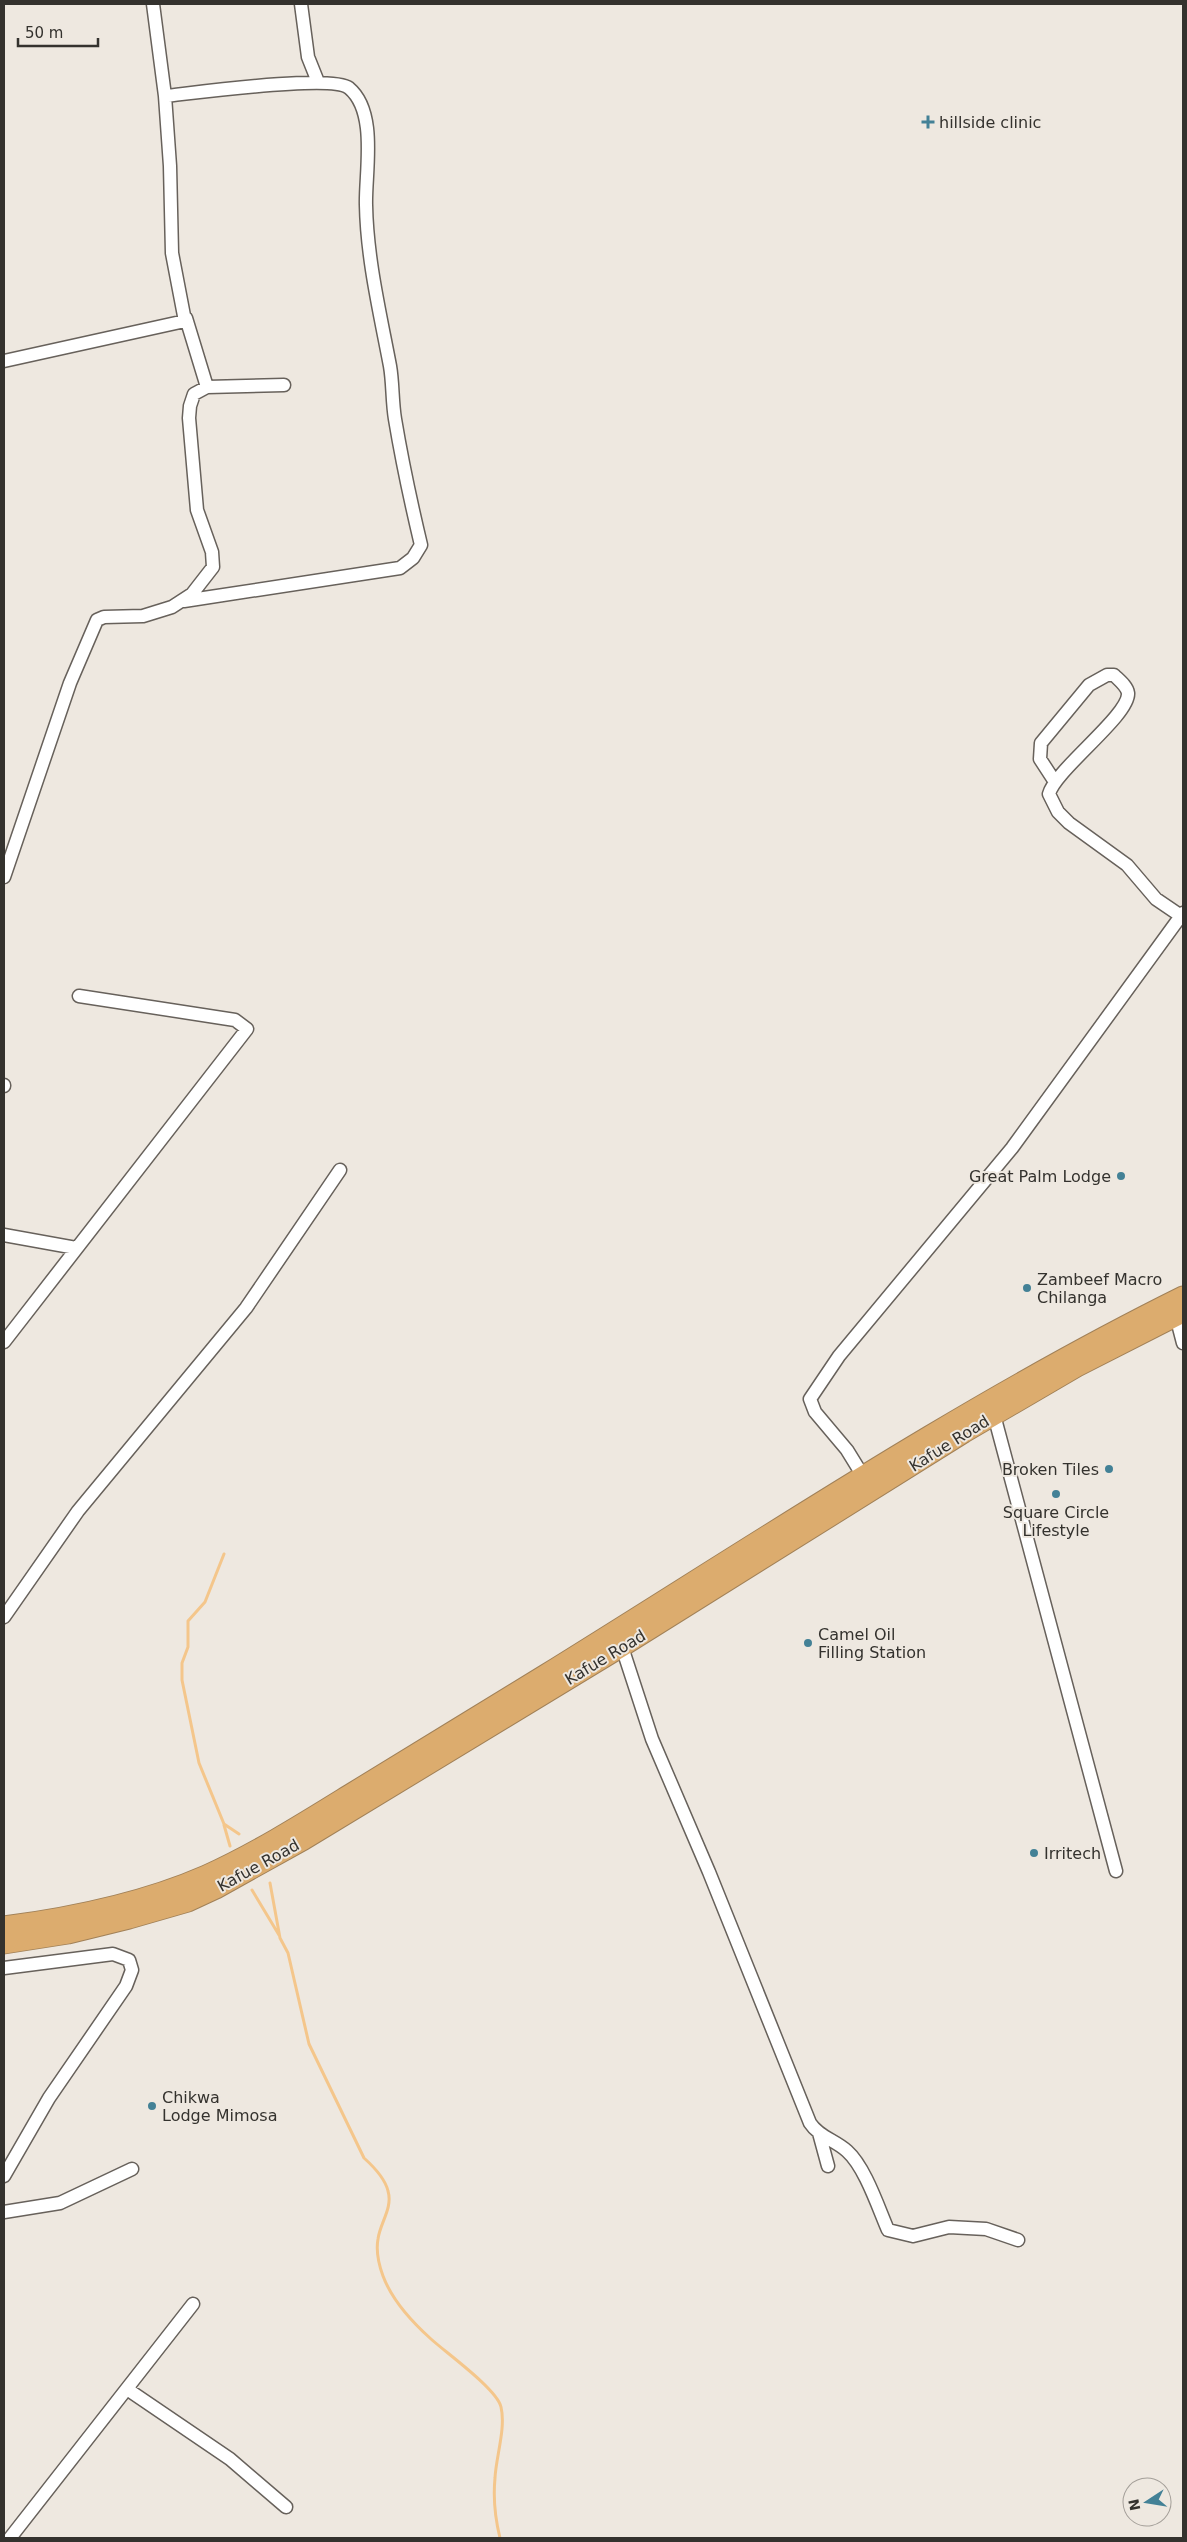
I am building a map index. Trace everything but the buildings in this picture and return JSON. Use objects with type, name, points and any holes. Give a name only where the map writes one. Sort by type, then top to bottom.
[{"type":"highway","name":"Kafue Road","points":[[4,1926],[72,1916],[130,1902],[207,1875],[322,1811],[863,1476],[1045,1368],[1183,1296]]},
{"type":"highway","name":"Kafue Road","points":[[4,1944],[68,1934],[129,1920],[188,1902],[216,1890],[304,1840],[622,1647],[994,1415],[1078,1367],[1179,1314]]},
{"type":"street","points":[[153,4],[165,96],[170,166],[172,253],[186,318],[207,387]]},
{"type":"street","points":[[301,4],[308,57],[318,82]]},
{"type":"street","points":[[4,876],[68,688],[97,620],[104,617],[143,616],[184,601],[400,568],[413,558],[421,545],[394,416],[390,368],[376,295],[366,204],[369,143],[360,104],[348,87],[318,82],[165,96]]},
{"type":"street","points":[[4,361],[181,323],[186,318]]},
{"type":"street","points":[[184,601],[203,581],[213,564],[212,552],[197,510],[189,418],[191,400],[194,394],[207,387],[284,385]]},
{"type":"street","points":[[863,1476],[847,1450],[815,1412],[810,1399],[839,1356],[1012,1148],[1182,915],[1156,899],[1127,866],[1069,823],[1058,812],[1049,794],[1056,782],[1110,723],[1127,700],[1128,692],[1114,675],[1107,675],[1089,685],[1041,743],[1040,758],[1056,782]]},
{"type":"street","points":[[4,1342],[248,1029],[235,1020],[79,996]]},
{"type":"street","points":[[4,1618],[78,1511],[246,1308],[340,1170]]},
{"type":"street","points":[[4,1235],[76,1248]]},
{"type":"street","points":[[1179,1314],[1183,1343]]},
{"type":"street","points":[[994,1415],[1116,1871]]},
{"type":"street","points":[[622,1647],[660,1757],[735,1934],[806,2117],[818,2133],[828,2166]]},
{"type":"street","points":[[4,1968],[113,1954],[129,1960],[132,1970],[126,1986],[49,2098],[4,2176]]},
{"type":"street","points":[[818,2133],[844,2148],[853,2158],[888,2230],[913,2236],[949,2227],[986,2229],[1018,2240]]},
{"type":"street","points":[[4,2212],[60,2203],[132,2169]]},
{"type":"street","points":[[10,2538],[193,2304]]},
{"type":"street","points":[[127,2389],[230,2459],[286,2507]]},
{"type":"waterway","points":[[224,1554],[205,1602],[188,1621],[188,1647],[182,1663],[182,1680],[199,1763],[224,1824],[239,1834]]},
{"type":"waterway","points":[[224,1825],[230,1846]]},
{"type":"waterway","points":[[270,1883],[280,1938],[288,1953],[309,2044],[364,2158],[382,2177],[387,2186],[389,2203],[379,2233],[377,2248],[383,2276],[403,2310],[431,2339],[481,2381],[497,2399],[501,2407],[502,2424],[494,2493],[500,2538]]},
{"type":"waterway","points":[[252,1890],[279,1935]]},
{"type":"place","name":"hillside clinic","points":[[928,122]]},
{"type":"place","name":"Great Palm Lodge","points":[[1121,1176]]},
{"type":"place","name":"Zambeef Macro Chilanga","points":[[1027,1288]]},
{"type":"place","name":"Broken Tiles","points":[[1109,1469]]},
{"type":"place","name":"Square Circle Lifestyle","points":[[1056,1494]]},
{"type":"place","name":"Camel Oil Filling Station","points":[[808,1643]]},
{"type":"place","name":"Irritech","points":[[1034,1853]]},
{"type":"place","name":"Chikwa Lodge Mimosa","points":[[152,2106]]}]
